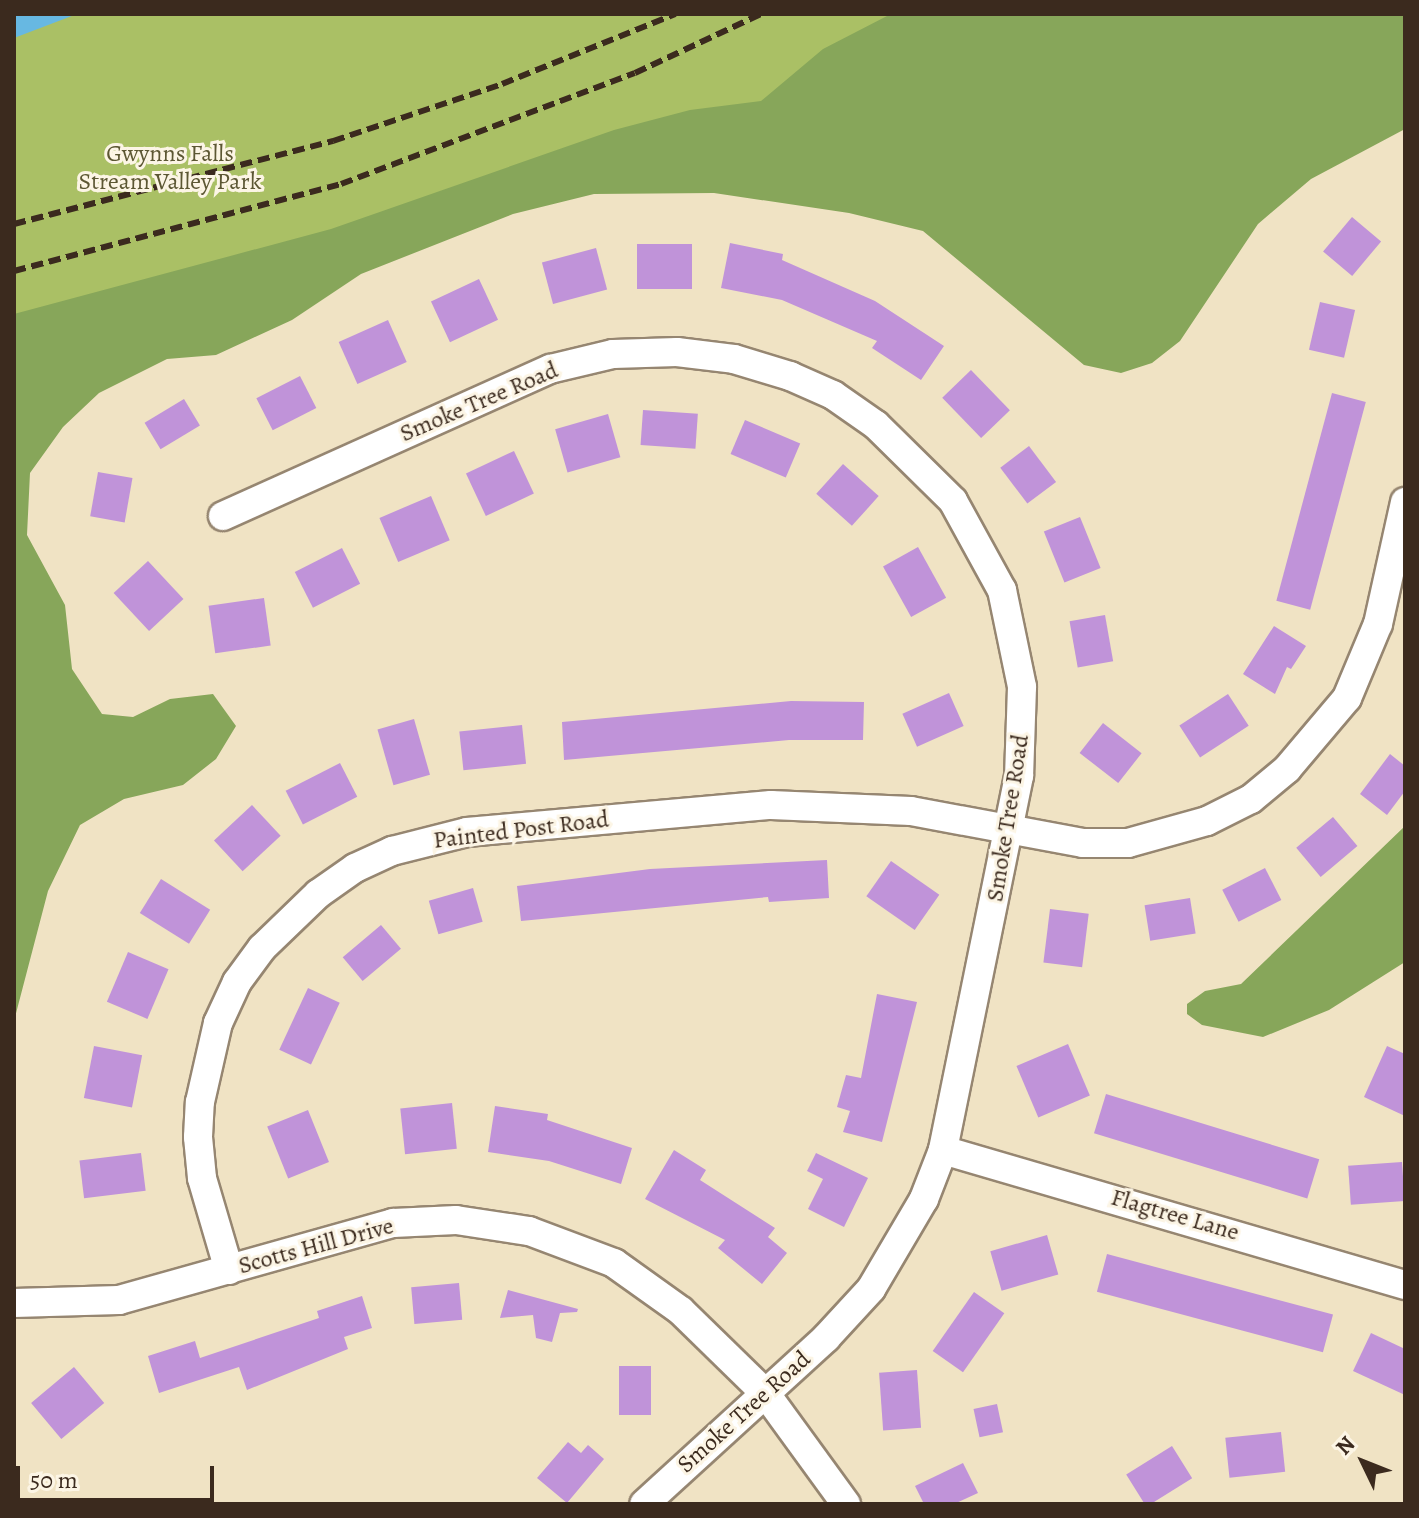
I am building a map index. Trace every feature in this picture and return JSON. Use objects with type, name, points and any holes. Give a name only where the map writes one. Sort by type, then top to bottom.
[{"type":"street","name":"Smoke Tree Road","points":[[223,516],[550,369],[613,354],[677,352],[734,359],[790,376],[833,395],[888,435],[953,501],[980,543],[1012,626],[1022,687],[1023,732],[1010,830],[943,1150],[902,1245],[871,1289],[766,1394],[644,1504]]},
{"type":"street","name":"Painted Post Road","points":[[229,1270],[202,1178],[198,1137],[202,1088],[218,1023],[237,982],[262,948],[318,894],[355,868],[392,851],[467,832],[771,805],[911,811],[1083,843],[1128,843],[1207,821],[1263,789],[1320,735],[1359,672],[1378,624],[1405,502]]},
{"type":"street","name":"Flagtree Lane","points":[[943,1150],[1405,1285]]},
{"type":"street","name":"Scotts Hill Drive","points":[[14,1303],[119,1300],[393,1223],[456,1220],[529,1231],[576,1246],[648,1285],[766,1394],[846,1504]]},
{"type":"green space","name":"Gwynns Falls Stream Valley Park","points":[[14,14],[1405,14],[605,163],[14,379]]},
{"type":"green space","points":[[1405,14],[1405,129],[1311,179],[1258,224],[1180,341],[1152,363],[1121,373],[1084,365],[923,231],[849,213],[714,193],[594,194],[513,214],[361,274],[292,320],[216,355],[167,359],[99,393],[63,427],[30,473],[27,535],[65,605],[72,669],[102,714],[133,717],[170,699],[213,694],[236,726],[216,759],[183,785],[124,799],[80,825],[48,891],[14,1021],[14,314],[331,229],[614,130],[690,110],[761,101],[823,49],[887,16]]},
{"type":"green space","points":[[1405,826],[1405,962],[1329,1010],[1263,1037],[1202,1025],[1187,1014],[1187,1004],[1205,991],[1241,984]]},
{"type":"water","points":[[14,14],[77,14],[14,38]]},
{"type":"building","points":[[1352,217],[1381,241],[1352,276],[1323,251]]},
{"type":"building","points":[[730,243],[783,254],[782,260],[875,301],[944,346],[921,380],[872,348],[877,341],[782,300],[721,288]]},
{"type":"building","points":[[637,244],[692,244],[692,289],[637,289]]},
{"type":"building","points":[[596,248],[607,290],[553,304],[542,262]]},
{"type":"building","points":[[479,279],[498,320],[450,342],[431,301]]},
{"type":"building","points":[[1320,302],[1355,310],[1344,358],[1309,350]]},
{"type":"building","points":[[388,320],[407,362],[357,384],[339,342]]},
{"type":"building","points":[[971,370],[1010,410],[981,438],[942,398]]},
{"type":"building","points":[[300,376],[316,408],[273,430],[256,398]]},
{"type":"building","points":[[1332,393],[1366,402],[1310,610],[1276,601]]},
{"type":"building","points":[[184,399],[200,426],[161,449],[145,423]]},
{"type":"building","points":[[643,410],[698,414],[695,449],[641,445]]},
{"type":"building","points":[[608,414],[620,457],[568,472],[555,429]]},
{"type":"building","points":[[745,420],[800,443],[786,478],[731,454]]},
{"type":"building","points":[[1029,446],[1056,482],[1027,504],[1000,468]]},
{"type":"building","points":[[514,451],[534,494],[486,516],[466,473]]},
{"type":"building","points":[[843,464],[879,496],[852,526],[816,494]]},
{"type":"building","points":[[98,472],[132,478],[125,522],[90,516]]},
{"type":"building","points":[[431,496],[450,540],[398,562],[379,518]]},
{"type":"building","points":[[1080,517],[1101,568],[1064,583],[1044,532]]},
{"type":"building","points":[[918,547],[946,598],[911,617],[883,566]]},
{"type":"building","points":[[342,548],[360,584],[313,608],[295,572]]},
{"type":"building","points":[[148,561],[183,599],[149,631],[114,593]]},
{"type":"building","points":[[264,598],[271,646],[215,653],[209,606]]},
{"type":"building","points":[[1105,615],[1113,661],[1078,668],[1070,621]]},
{"type":"building","points":[[1274,626],[1306,646],[1291,669],[1287,667],[1275,694],[1243,674]]},
{"type":"building","points":[[949,693],[964,726],[917,747],[902,714]]},
{"type":"building","points":[[1228,694],[1249,726],[1200,757],[1179,726]]},
{"type":"building","points":[[791,701],[864,702],[863,740],[789,740],[564,760],[562,722]]},
{"type":"building","points":[[414,719],[430,775],[393,785],[377,729]]},
{"type":"building","points":[[1103,723],[1142,753],[1118,783],[1080,753]]},
{"type":"building","points":[[522,725],[526,764],[463,770],[459,732]]},
{"type":"building","points":[[1390,754],[1405,766],[1405,791],[1387,815],[1360,794]]},
{"type":"building","points":[[340,763],[357,797],[303,825],[286,791]]},
{"type":"building","points":[[252,805],[281,836],[243,871],[214,840]]},
{"type":"building","points":[[1333,817],[1357,846],[1321,877],[1296,848]]},
{"type":"building","points":[[827,860],[829,898],[769,902],[768,897],[521,921],[517,886],[650,869]]},
{"type":"building","points":[[891,861],[939,895],[915,930],[866,896]]},
{"type":"building","points":[[1265,868],[1281,900],[1239,922],[1222,890]]},
{"type":"building","points":[[161,879],[210,910],[189,944],[140,913]]},
{"type":"building","points":[[473,888],[483,922],[438,934],[429,901]]},
{"type":"building","points":[[1190,898],[1196,934],[1150,941],[1145,905]]},
{"type":"building","points":[[1050,909],[1089,914],[1082,967],[1043,963]]},
{"type":"building","points":[[381,925],[401,949],[363,981],[343,957]]},
{"type":"building","points":[[128,952],[169,969],[147,1019],[107,1002]]},
{"type":"building","points":[[308,988],[340,1003],[311,1064],[279,1050]]},
{"type":"building","points":[[877,994],[917,1002],[882,1142],[843,1132],[850,1111],[837,1107],[846,1075],[861,1078]]},
{"type":"building","points":[[1068,1044],[1090,1096],[1038,1117],[1016,1066]]},
{"type":"building","points":[[94,1046],[142,1055],[132,1107],[84,1098]]},
{"type":"building","points":[[1387,1046],[1405,1054],[1405,1116],[1364,1097]]},
{"type":"building","points":[[1106,1094],[1319,1159],[1307,1198],[1094,1133]]},
{"type":"building","points":[[452,1103],[457,1149],[405,1154],[400,1108]]},
{"type":"building","points":[[495,1106],[548,1114],[547,1120],[632,1148],[621,1184],[549,1161],[488,1152]]},
{"type":"building","points":[[308,1110],[329,1162],[288,1178],[267,1126]]},
{"type":"building","points":[[674,1150],[706,1170],[700,1180],[775,1228],[768,1237],[787,1253],[762,1284],[718,1248],[725,1240],[645,1199]]},
{"type":"building","points":[[141,1153],[146,1191],[84,1198],[79,1161]]},
{"type":"building","points":[[816,1153],[868,1178],[844,1227],[808,1209],[823,1179],[807,1171]]},
{"type":"building","points":[[1402,1162],[1405,1201],[1351,1205],[1348,1166]]},
{"type":"building","points":[[1047,1235],[1058,1274],[1002,1291],[990,1251]]},
{"type":"building","points":[[1107,1254],[1333,1315],[1323,1352],[1097,1292]]},
{"type":"building","points":[[459,1283],[462,1320],[414,1324],[411,1287]]},
{"type":"building","points":[[508,1290],[578,1309],[577,1312],[560,1313],[552,1342],[536,1338],[533,1315],[500,1318]]},
{"type":"building","points":[[974,1292],[1004,1313],[963,1372],[933,1351]]},
{"type":"building","points":[[362,1296],[372,1328],[344,1337],[348,1349],[247,1390],[239,1367],[159,1393],[148,1356],[195,1341],[200,1358],[319,1318],[317,1311]]},
{"type":"building","points":[[1371,1333],[1405,1349],[1405,1395],[1353,1371]]},
{"type":"building","points":[[619,1366],[651,1366],[651,1415],[619,1415]]},
{"type":"building","points":[[74,1367],[104,1403],[61,1439],[31,1403]]},
{"type":"building","points":[[917,1370],[921,1428],[883,1431],[879,1373]]},
{"type":"building","points":[[997,1404],[1003,1432],[980,1437],[974,1409]]},
{"type":"building","points":[[1281,1432],[1285,1472],[1229,1478],[1225,1438]]},
{"type":"building","points":[[568,1442],[581,1453],[588,1445],[604,1459],[567,1503],[537,1478]]},
{"type":"building","points":[[1172,1446],[1192,1478],[1151,1504],[1145,1504],[1126,1475]]},
{"type":"building","points":[[963,1463],[978,1493],[954,1504],[924,1504],[915,1486]]},
{"type":"railway","points":[[14,224],[333,141],[502,84],[675,14]]},
{"type":"railway","points":[[14,271],[341,184],[635,73],[761,14]]}]
